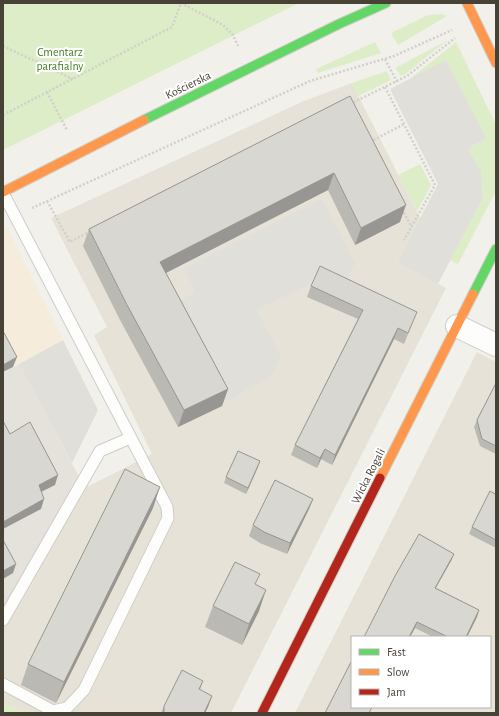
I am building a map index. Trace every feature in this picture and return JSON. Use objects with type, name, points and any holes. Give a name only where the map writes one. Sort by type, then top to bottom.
[{"type":"street","name":"Kościerska","points":[[3,193],[99,142],[386,3]]},
{"type":"street","points":[[467,3],[496,64]]},
{"type":"street","name":"Wicka Rogali","points":[[262,713],[496,249]]},
{"type":"street","points":[[457,326],[496,345]]},
{"type":"lane","points":[[3,193],[167,507],[168,518],[84,690],[67,708],[53,711],[3,684]]},
{"type":"lane","points":[[3,620],[100,452],[130,438]]},
{"type":"path","points":[[3,115],[172,27],[180,3],[223,25],[233,35],[238,46]]},
{"type":"path","points":[[14,216],[310,81],[394,56],[454,29]]},
{"type":"path","points":[[352,111],[349,104],[407,76],[457,36]]},
{"type":"path","points":[[3,46],[73,79]]},
{"type":"path","points":[[385,59],[397,82]]},
{"type":"path","points":[[385,87],[435,184],[404,240]]},
{"type":"path","points":[[46,92],[68,132]]},
{"type":"path","points":[[365,137],[368,143],[404,124]]},
{"type":"path","points":[[47,201],[70,242],[91,232]]},
{"type":"path","points":[[400,206],[411,226]]},
{"type":"shaded area","points":[[446,60],[486,138],[470,147],[469,151],[481,171],[483,197],[438,284],[397,262],[438,184],[390,89]]},
{"type":"shaded area","points":[[352,83],[420,218],[397,262],[446,288],[231,713],[27,713],[3,703],[3,601],[17,611],[85,488],[152,454],[94,335],[107,327],[51,218],[304,101]]},
{"type":"shaded area","points":[[322,199],[355,263],[345,283],[318,271],[308,285],[256,310],[281,355],[272,375],[227,401],[177,302],[196,292],[183,269]]},
{"type":"shaded area","points":[[7,228],[63,340],[3,372],[3,230]]},
{"type":"shaded area","points":[[63,340],[98,410],[72,463],[19,364]]},
{"type":"shaded area","points":[[477,352],[496,362],[496,713],[295,713]]},
{"type":"shaded area","points":[[19,364],[85,488],[17,611],[3,601],[3,373]]},
{"type":"green space","name":"Cmentarz parafialny","points":[[3,3],[299,3],[3,150]]},
{"type":"green space","points":[[441,14],[447,16],[398,45],[391,33],[428,15]]},
{"type":"green space","points":[[448,40],[404,75],[401,76],[395,68]]},
{"type":"green space","points":[[375,42],[381,53],[318,73],[316,69]]},
{"type":"green space","points":[[456,42],[496,125],[496,191],[458,264],[450,260],[483,197],[481,171],[469,151],[470,147],[485,138],[411,78]]},
{"type":"green space","points":[[387,71],[391,80],[358,96],[352,83]]},
{"type":"green space","points":[[420,164],[431,185],[417,211],[398,175]]},
{"type":"green space","points":[[3,703],[27,713],[3,713]]},
{"type":"building","points":[[350,96],[406,205],[361,228],[334,173],[160,262],[228,389],[184,410],[126,303],[89,229]]},
{"type":"building","points":[[320,266],[417,312],[408,333],[398,328],[335,455],[325,449],[320,458],[295,445],[363,310],[311,286]]},
{"type":"building","points":[[3,331],[17,357],[3,365]]},
{"type":"building","points":[[496,383],[496,446],[482,439],[477,420]]},
{"type":"building","points":[[3,421],[10,434],[30,422],[58,475],[39,485],[44,499],[3,522]]},
{"type":"building","points":[[238,451],[260,461],[248,488],[226,477]]},
{"type":"building","points":[[125,469],[160,487],[64,682],[28,664]]},
{"type":"building","points":[[275,480],[313,499],[290,543],[264,532],[253,525]]},
{"type":"building","points":[[490,491],[495,494],[496,492],[496,540],[472,527]]},
{"type":"building","points":[[419,534],[454,554],[435,588],[479,610],[466,636],[446,636],[417,622],[410,636],[365,636],[395,576]]},
{"type":"building","points":[[3,540],[16,564],[3,571]]},
{"type":"building","points":[[235,562],[260,574],[255,584],[266,590],[249,624],[213,606]]},
{"type":"building","points":[[351,662],[351,708],[372,708],[369,713],[325,713]]},
{"type":"building","points":[[182,670],[203,681],[199,689],[212,696],[204,713],[164,713],[164,706]]},
{"type":"traffic: fast","points":[[144,120],[339,24],[386,3]]},
{"type":"traffic: fast","points":[[473,294],[496,249]]},
{"type":"traffic: slow","points":[[467,3],[496,63]]},
{"type":"traffic: slow","points":[[3,192],[144,120]]},
{"type":"traffic: slow","points":[[380,478],[473,294]]},
{"type":"traffic: jam","points":[[262,713],[380,478]]}]
